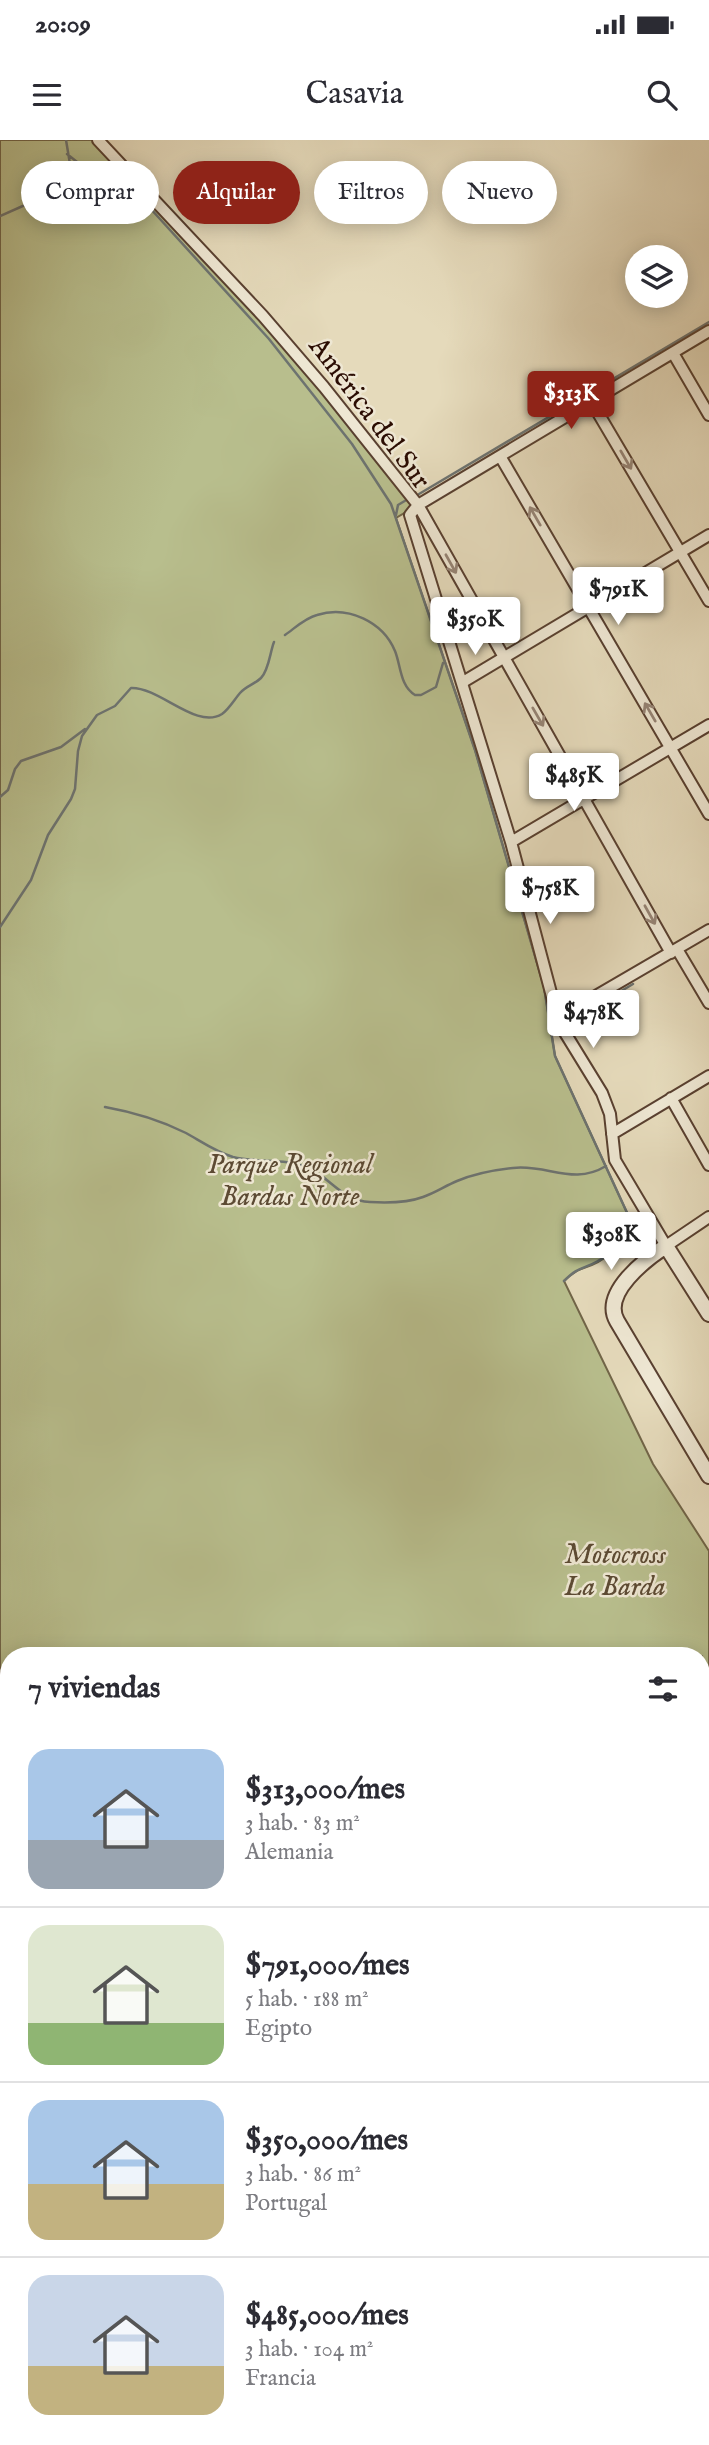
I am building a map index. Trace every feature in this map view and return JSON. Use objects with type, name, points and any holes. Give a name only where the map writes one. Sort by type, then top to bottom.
[{"type":"street","name":"América del Sur","points":[[98,140],[271,325],[418,505],[411,511],[412,523],[511,842],[558,1018],[564,1033],[602,1093],[610,1114],[615,1160],[709,1314]]},
{"type":"street","points":[[709,331],[418,505],[584,799],[674,951],[709,1003]]},
{"type":"street","points":[[673,353],[709,415]]},
{"type":"street","points":[[591,401],[709,601]]},
{"type":"street","points":[[500,456],[709,814]]},
{"type":"street","points":[[463,682],[709,535]]},
{"type":"street","points":[[511,842],[709,725]]},
{"type":"street","points":[[558,1018],[709,930]]},
{"type":"street","points":[[612,1134],[709,1076]]},
{"type":"street","points":[[671,1098],[709,1165]]},
{"type":"street","points":[[709,1217],[647,1259],[630,1276],[615,1297],[613,1315],[709,1476]]},
{"type":"green space","name":"Parque Regional Bardas Norte","points":[[0,140],[98,140],[118,161],[21,161],[21,224],[159,224],[159,205],[173,220],[173,224],[177,224],[263,316],[418,505],[396,518],[475,750],[544,987],[555,1056],[629,1217],[627,1230],[615,1248],[604,1258],[577,1271],[564,1281],[653,1464],[709,1551],[709,1647],[0,1647]]},
{"type":"waterway","points":[[0,216],[25,205],[63,197],[69,193],[72,176],[66,140]]},
{"type":"waterway","points":[[67,154],[91,173],[140,197],[269,339],[352,444],[391,504],[475,750],[544,987],[555,1056],[629,1217],[624,1237],[615,1248],[604,1258],[573,1273],[564,1281]]},
{"type":"waterway","points":[[419,494],[709,322]]},
{"type":"waterway","points":[[396,515],[398,505],[408,499]]},
{"type":"waterway","points":[[285,635],[308,618],[329,612],[363,618],[373,624],[389,641],[406,686],[415,695],[421,695],[436,687],[443,663]]},
{"type":"waterway","points":[[0,927],[31,880],[48,835],[71,799],[75,789],[82,736],[97,715],[115,706],[131,688],[142,689],[201,717],[222,714],[242,691],[264,675],[274,642]]},
{"type":"waterway","points":[[0,797],[8,790],[15,769],[21,761],[61,747],[85,729]]},
{"type":"waterway","points":[[566,1024],[633,984]]},
{"type":"waterway","points":[[105,1107],[166,1124],[233,1157],[290,1162],[307,1167],[360,1201],[397,1202],[417,1199],[477,1174],[513,1168],[582,1174],[606,1166]]},
{"type":"park label","name":"Motocross La Barda","points":[[615,1569]]}]
